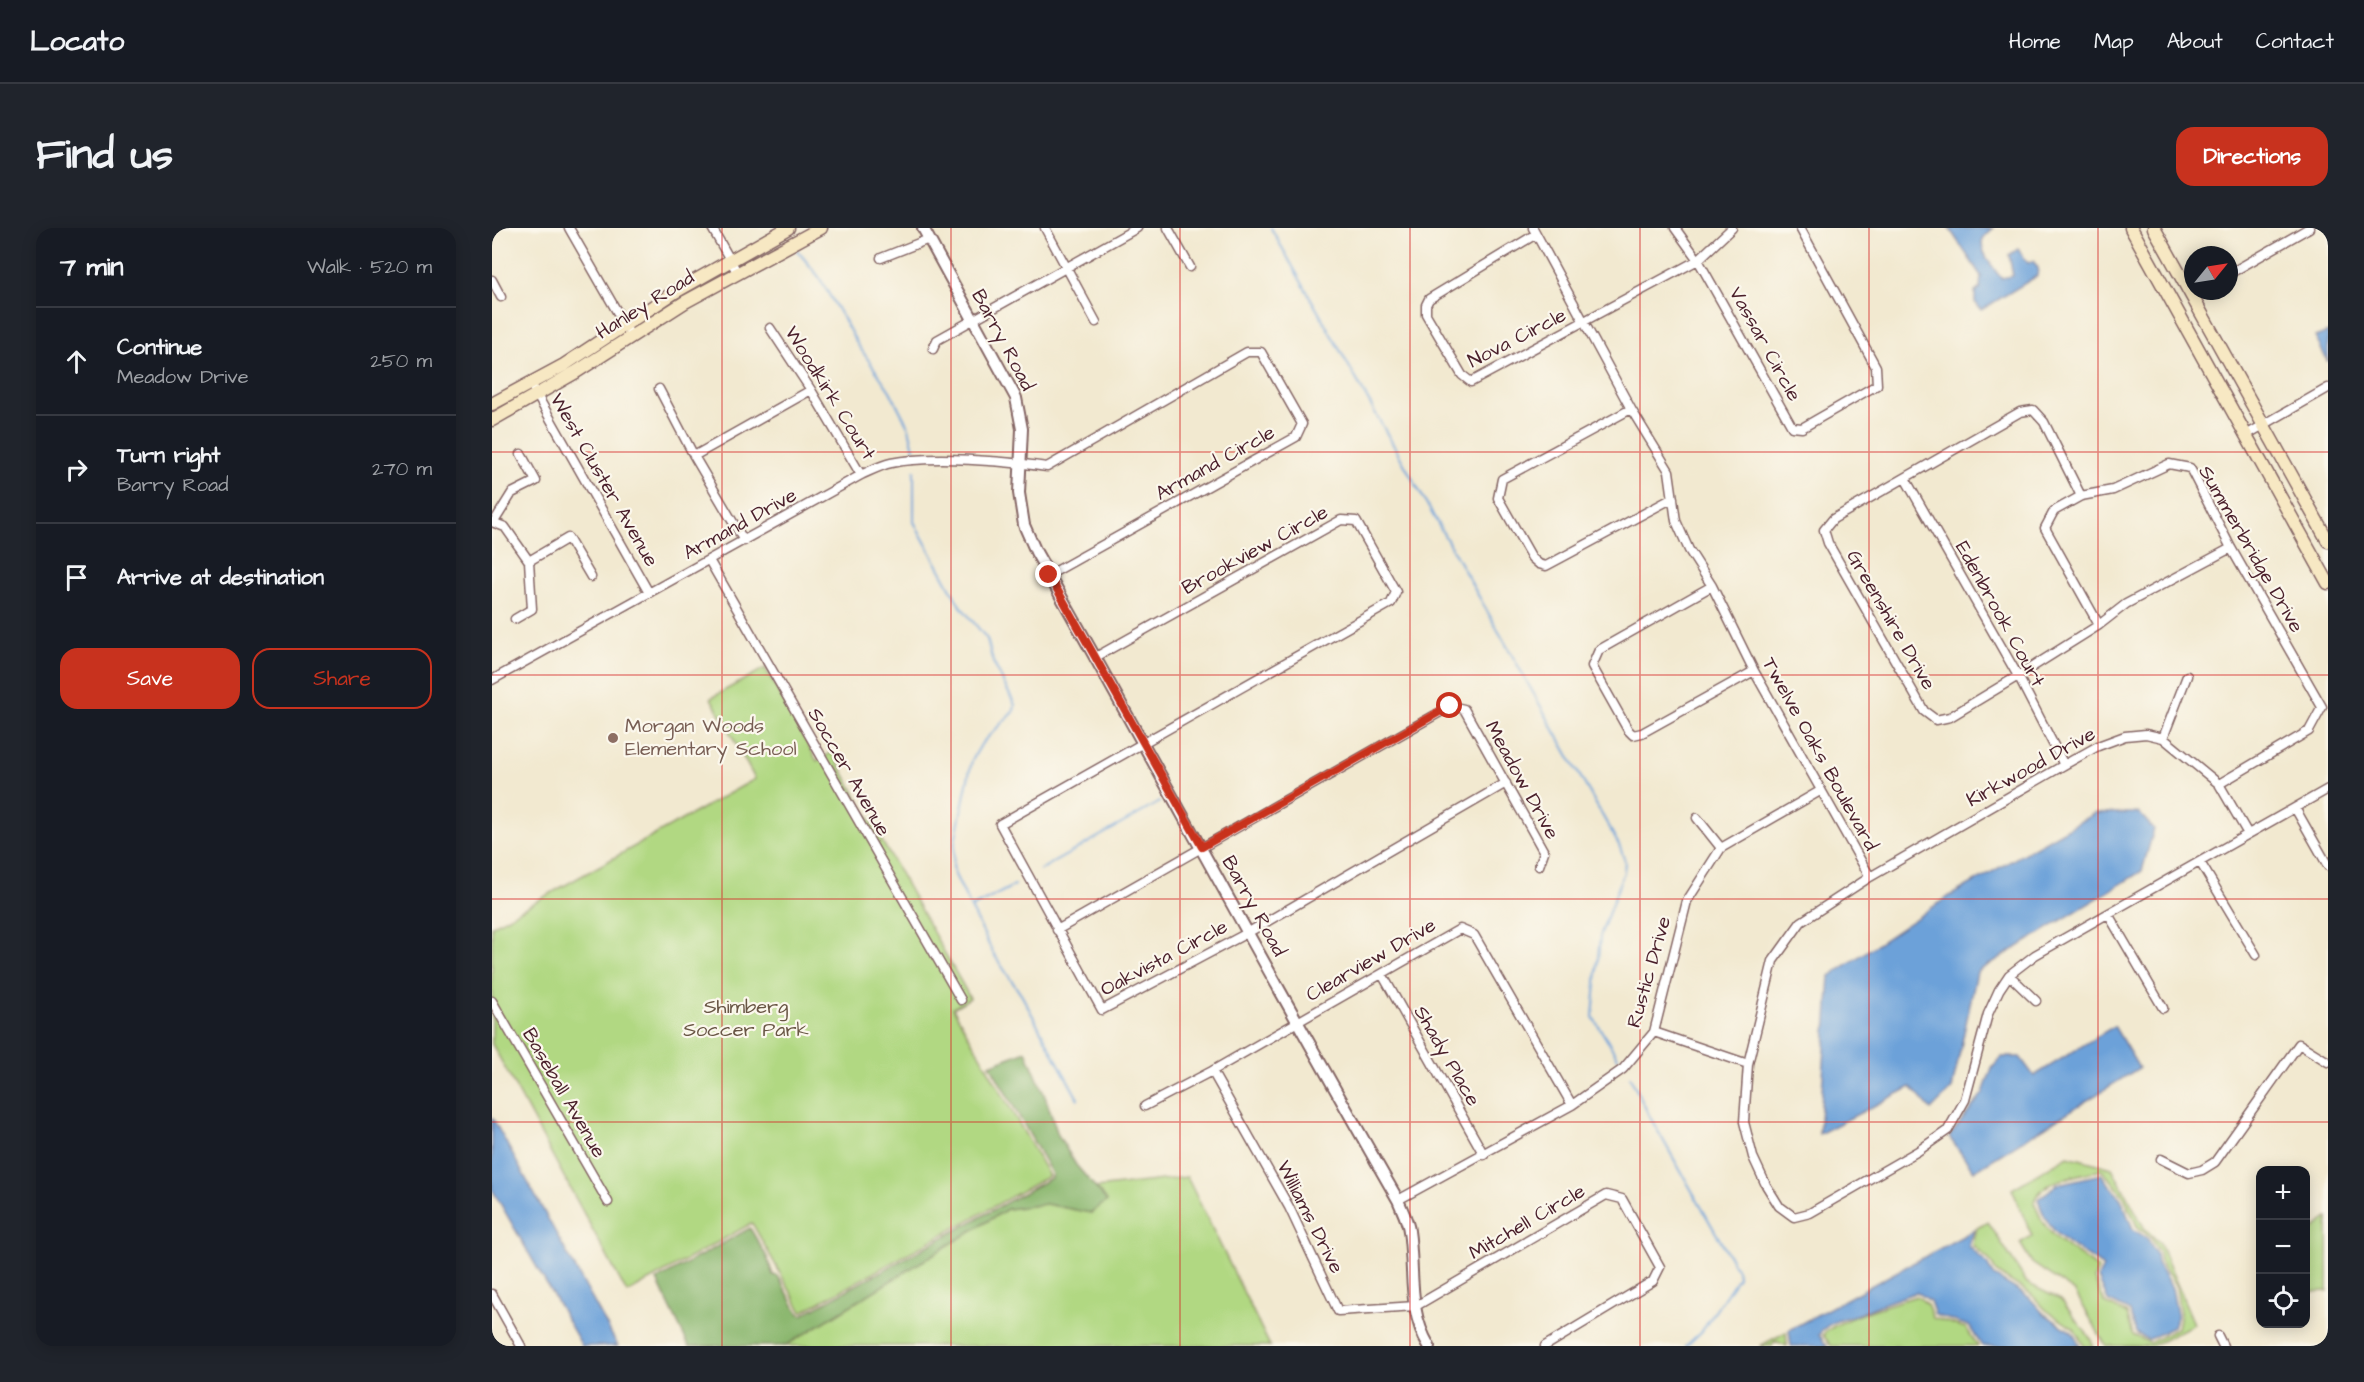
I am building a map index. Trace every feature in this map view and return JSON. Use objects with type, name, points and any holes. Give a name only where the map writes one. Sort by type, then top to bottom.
[{"type":"main road","name":"Hanley Road","points":[[734,266],[788,228]]},
{"type":"main road","name":"Hanley Road","points":[[492,420],[534,389],[628,331],[675,292],[820,228]]},
{"type":"main road","points":[[2131,228],[2328,584]]},
{"type":"main road","points":[[2154,228],[2184,276]]},
{"type":"main road","points":[[2174,305],[2184,299]]},
{"type":"main road","points":[[2199,300],[2263,424],[2326,534]]},
{"type":"main road","name":"Hanley Road","points":[[492,404],[534,389]]},
{"type":"street","points":[[569,228],[628,331]]},
{"type":"street","points":[[712,228],[734,266]]},
{"type":"street","name":"Barry Road","points":[[923,228],[1016,398],[1022,429],[1019,493],[1024,525],[1094,658],[1202,847],[1296,1022],[1398,1200],[1409,1230],[1411,1284],[1420,1331],[1429,1346]]},
{"type":"street","points":[[1045,228],[1096,322]]},
{"type":"street","points":[[933,349],[937,340],[1137,228]]},
{"type":"street","points":[[1168,228],[1190,267]]},
{"type":"street","points":[[1675,228],[1698,260]]},
{"type":"street","points":[[1583,322],[1698,260],[1731,228]]},
{"type":"street","name":"Vassar Circle","points":[[1698,260],[1792,427],[1802,428],[1877,385],[1876,367],[1800,228]]},
{"type":"street","points":[[2238,269],[2309,228]]},
{"type":"street","name":"Twelve Oaks Boulevard","points":[[1534,231],[1631,409],[1669,471],[1676,521],[1684,540],[1712,586],[1754,671],[1870,877],[1801,922],[1773,961],[1748,1064],[1744,1122],[1753,1156],[1766,1185],[1779,1206],[1794,1217],[1810,1213],[1918,1151],[1948,1130],[1965,1100],[1988,1014],[2009,975],[2035,955],[2328,789]]},
{"type":"street","name":"Nova Circle","points":[[1534,231],[1429,299],[1426,304],[1426,314],[1462,375],[1471,382],[1583,322]]},
{"type":"street","points":[[881,258],[929,239]]},
{"type":"street","points":[[492,280],[501,297]]},
{"type":"street","name":"Woodkirk Court","points":[[770,328],[811,390],[861,475]]},
{"type":"street","name":"Armand Circle","points":[[1021,463],[1047,466],[1247,352],[1261,352],[1302,424],[1296,437],[1049,575]]},
{"type":"street","points":[[2246,435],[2328,388]]},
{"type":"street","name":"West Cluster Avenue","points":[[534,389],[649,593]]},
{"type":"street","points":[[659,389],[694,456],[744,541]]},
{"type":"street","points":[[694,456],[811,390]]},
{"type":"street","points":[[1631,409],[1502,479],[1498,498],[1532,558],[1546,566],[1673,498]]},
{"type":"street","name":"Greenshire Drive","points":[[2081,496],[2044,422],[2032,410],[2020,412],[1906,480],[1833,519],[1824,530],[1833,553],[1924,711],[1936,720],[1950,717],[2018,676],[2099,625],[2126,604],[2231,548]]},
{"type":"street","points":[[515,619],[532,609],[529,561],[505,527],[493,522],[512,493],[536,481],[521,454]]},
{"type":"street","name":"Armand Drive","points":[[492,680],[861,475],[889,463],[914,460],[1021,463]]},
{"type":"street","name":"Summerbridge Drive","points":[[2099,625],[2045,528],[2054,511],[2081,496],[2113,490],[2169,464],[2190,468],[2231,548],[2322,707],[2309,731],[2219,783]]},
{"type":"street","name":"Edenbrook Court","points":[[1906,480],[2018,676],[2064,765]]},
{"type":"street","name":"Brookview Circle","points":[[1094,658],[1341,520],[1356,521],[1395,592],[1391,603],[1144,744]]},
{"type":"street","points":[[529,561],[568,538],[591,577]]},
{"type":"street","name":"Soccer Avenue","points":[[709,560],[960,1000]]},
{"type":"street","points":[[1712,586],[1599,650],[1592,666],[1633,735],[1642,733],[1754,671]]},
{"type":"street","points":[[2187,676],[2163,738],[2219,783],[2248,834]]},
{"type":"street","name":"Meadow Drive","points":[[1057,930],[1450,706],[1464,709],[1506,783],[1544,852],[1539,866]]},
{"type":"street","name":"Kirkwood Drive","points":[[1870,877],[2098,746],[2125,736],[2145,734],[2163,738]]},
{"type":"street","name":"Oakvista Circle","points":[[1144,744],[1000,824],[1102,1010],[1249,932],[1506,783]]},
{"type":"street","name":"Rustic Drive","points":[[1398,1200],[1572,1105],[1623,1069],[1654,1032],[1687,901],[1721,848],[1820,791]]},
{"type":"street","points":[[2295,808],[2328,866]]},
{"type":"street","points":[[1697,818],[1721,848]]},
{"type":"street","points":[[2200,862],[2256,955]]},
{"type":"street","points":[[2108,914],[2163,1008]]},
{"type":"street","name":"Clearview Drive","points":[[1145,1106],[1212,1071],[1460,928],[1474,935],[1572,1105]]},
{"type":"street","name":"Shady Place","points":[[1382,974],[1484,1155]]},
{"type":"street","points":[[2009,975],[2036,1001]]},
{"type":"street","name":"Baseball Avenue","points":[[492,1001],[608,1202]]},
{"type":"street","points":[[1654,1032],[1748,1064]]},
{"type":"street","points":[[2161,1159],[2189,1173],[2202,1170],[2215,1162],[2299,1044],[2328,1062]]},
{"type":"street","name":"Williams Drive","points":[[1212,1071],[1288,1207],[1338,1311],[1416,1306]]},
{"type":"street","name":"Mitchell Circle","points":[[1416,1306],[1606,1196],[1622,1199],[1660,1268],[1653,1281],[1545,1346]]},
{"type":"street","points":[[492,1294],[521,1346]]},
{"type":"street","points":[[2218,1336],[2223,1346]]},
{"type":"green space","name":"Shimberg Soccer Park","points":[[765,668],[817,761],[832,752],[970,998],[953,1008],[1049,1176],[802,1312],[752,1223],[627,1293],[492,1044],[492,926],[755,779],[711,698]]},
{"type":"green space","points":[[1026,1051],[1058,1135],[1076,1165],[1107,1201],[1091,1213],[1046,1204],[1007,1209],[785,1346],[689,1346],[657,1280],[750,1228],[767,1257],[773,1275],[778,1276],[799,1314],[802,1315],[1051,1178],[1052,1174],[990,1065]]},
{"type":"green space","points":[[2068,1156],[2112,1168],[2145,1229],[2159,1242],[2194,1324],[2152,1346],[2106,1346],[2075,1292],[2032,1263],[2020,1243],[2032,1236],[2012,1189]],"holes":[[[2101,1170],[2124,1197],[2137,1226],[2151,1238],[2159,1252],[2160,1262],[2176,1286],[2180,1313],[2177,1328],[2150,1343],[2133,1335],[2127,1314],[2105,1303],[2094,1279],[2098,1269],[2052,1234],[2045,1225],[2034,1201],[2045,1188],[2073,1176]]]},
{"type":"green space","points":[[1187,1177],[1270,1346],[785,1346],[1007,1209],[1046,1204],[1091,1213],[1107,1201],[1096,1188]]},
{"type":"green space","points":[[2328,1218],[2328,1291],[2310,1292],[2310,1231]]},
{"type":"green space","points":[[1988,1222],[2027,1283],[2061,1300],[2091,1339],[2093,1346],[2084,1346],[2074,1329],[2046,1310],[2031,1294],[1997,1273],[1990,1261],[1973,1245],[1977,1228]]},
{"type":"green space","points":[[1917,1296],[1927,1304],[1933,1318],[1966,1328],[1978,1346],[1831,1346],[1823,1335],[1839,1323]]},
{"type":"green space","points":[[1786,1332],[1787,1346],[1775,1341],[1772,1346],[1760,1346]]},
{"type":"water","points":[[1949,228],[1993,228],[1983,239],[1982,244],[1988,260],[2001,278],[2013,276],[2009,255],[2018,249],[2028,263],[2033,261],[2038,268],[2037,276],[1981,310],[1975,302],[1975,292],[1980,288],[1981,276]]},
{"type":"water","points":[[2328,332],[2328,362],[2315,337]]},
{"type":"water","points":[[2095,813],[2139,813],[2154,829],[2142,871],[1977,972],[1952,1089],[1931,1110],[1911,1087],[1819,1134],[1830,976],[1948,897]]},
{"type":"water","points":[[2114,1026],[2139,1068],[1974,1171],[1949,1137],[1983,1093],[1992,1068],[2002,1057],[2020,1057],[2034,1076]]},
{"type":"water","points":[[492,1117],[618,1346],[582,1346],[492,1189]]},
{"type":"water","points":[[2101,1174],[2121,1199],[2133,1229],[2148,1239],[2156,1254],[2157,1263],[2172,1288],[2177,1314],[2173,1327],[2148,1340],[2136,1333],[2130,1312],[2108,1301],[2098,1278],[2103,1267],[2055,1232],[2038,1199],[2058,1184]]},
{"type":"water","points":[[1974,1230],[1969,1246],[1987,1264],[1994,1276],[2029,1297],[2043,1313],[2072,1332],[2080,1346],[1982,1346],[1969,1326],[1935,1315],[1930,1301],[1917,1292],[1829,1325],[1819,1335],[1827,1346],[1791,1346],[1789,1330]]},
{"type":"waterway","points":[[1271,228],[1619,845],[1625,861],[1624,872],[1600,936],[1593,1017],[1618,1058]]},
{"type":"waterway","points":[[796,249],[819,277],[858,345],[890,391],[909,428],[914,449]]},
{"type":"waterway","points":[[914,471],[914,522],[959,604],[987,639],[993,662],[1015,705],[1014,711],[982,743],[972,760],[955,841],[953,866],[955,875],[993,953],[1022,996],[1078,1099]]},
{"type":"waterway","points":[[1040,870],[1160,802]]},
{"type":"waterway","points":[[971,908],[1015,885]]},
{"type":"waterway","points":[[1630,1077],[1650,1117],[1737,1270],[1738,1277],[1702,1331],[1686,1346]]},
{"type":"place","name":"Morgan Woods Elementary School","points":[[613,738]]},
{"type":"route","points":[[1049,575],[1202,847],[1450,706]]}]
